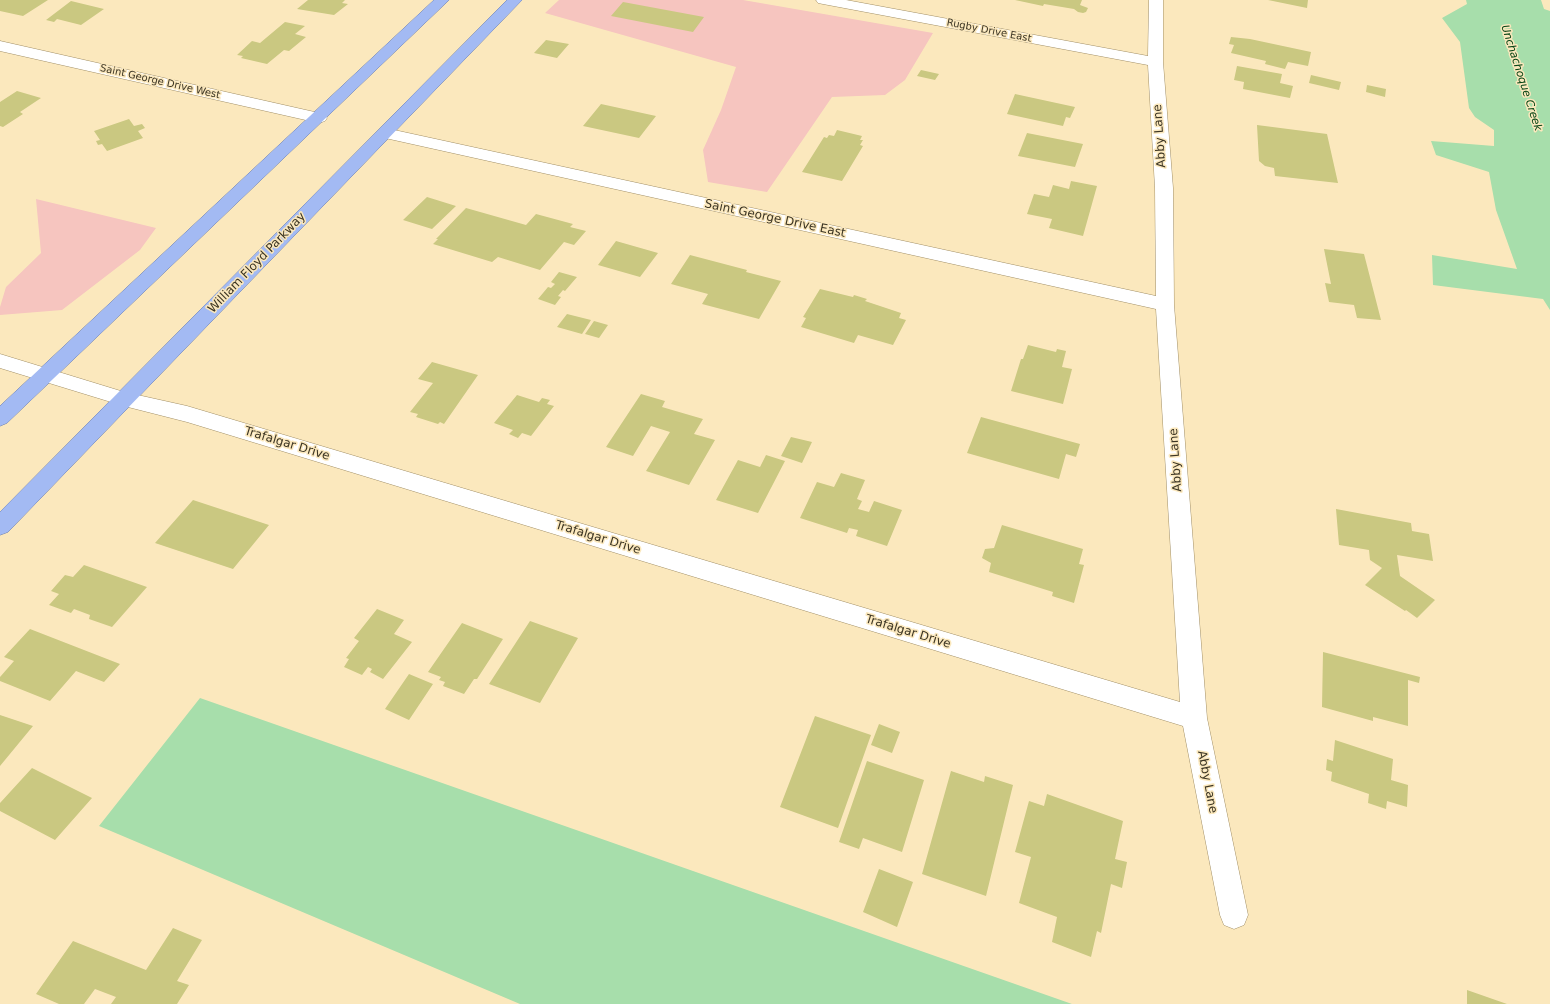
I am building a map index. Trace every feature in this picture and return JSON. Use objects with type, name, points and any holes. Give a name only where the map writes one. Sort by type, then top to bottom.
[{"type":"highway","points":[[0,418],[319,118],[442,0]]},
{"type":"highway","name":"William Floyd Parkway","points":[[0,526],[515,0]]},
{"type":"street","name":"Rugby Drive East","points":[[823,0],[1155,62]]},
{"type":"street","name":"Abby Lane","points":[[1156,0],[1155,62],[1164,188],[1165,305],[1194,718],[1234,915]]},
{"type":"street","name":"Saint George Drive West","points":[[0,46],[319,118]]},
{"type":"street","name":"Saint George Drive East","points":[[385,133],[1165,305]]},
{"type":"street","name":"Trafalgar Drive","points":[[0,361],[124,399],[187,414],[1194,718]]},
{"type":"shaded area","points":[[559,0],[743,0],[933,33],[905,80],[885,95],[832,97],[767,192],[708,182],[703,150],[721,110],[736,67],[545,13]]},
{"type":"shaded area","points":[[36,199],[156,228],[140,250],[62,310],[0,315],[0,307],[6,287],[41,253]]},
{"type":"water","name":"Unchachoque Creek","points":[[1466,0],[1541,0],[1544,9],[1550,11],[1550,310],[1543,299],[1433,285],[1432,255],[1517,269],[1496,210],[1489,172],[1436,155],[1431,141],[1494,146],[1494,130],[1475,117],[1469,108],[1460,42],[1442,18],[1467,4]]},
{"type":"water","points":[[200,698],[1072,1004],[520,1004],[99,826]]},
{"type":"building","points":[[0,0],[48,0],[23,16],[0,11]]},
{"type":"building","points":[[308,0],[345,0],[342,3],[348,4],[334,15],[297,9]]},
{"type":"building","points":[[1015,0],[1082,0],[1080,5],[1088,8],[1086,12],[1083,13],[1074,9],[1044,4],[1043,6]]},
{"type":"building","points":[[1268,0],[1308,0],[1307,8]]},
{"type":"building","points":[[71,1],[104,9],[81,25],[57,19],[54,22],[46,20]]},
{"type":"building","points":[[623,2],[704,17],[693,32],[611,16]]},
{"type":"building","points":[[285,22],[305,26],[295,34],[306,37],[289,51],[284,50],[267,64],[241,58],[243,56],[237,55],[252,41],[260,43]]},
{"type":"building","points":[[1231,37],[1250,39],[1311,52],[1308,66],[1288,62],[1285,69],[1265,64],[1266,61],[1231,53],[1234,45],[1229,44]]},
{"type":"building","points":[[546,40],[569,44],[557,58],[534,53]]},
{"type":"building","points":[[1237,66],[1282,74],[1280,83],[1293,86],[1290,98],[1243,89],[1244,82],[1234,80]]},
{"type":"building","points":[[921,70],[939,74],[935,80],[917,76]]},
{"type":"building","points":[[1311,75],[1341,82],[1339,90],[1309,83]]},
{"type":"building","points":[[1367,85],[1386,89],[1385,97],[1366,92]]},
{"type":"building","points":[[17,91],[41,98],[20,112],[23,114],[3,127],[0,126],[0,102]]},
{"type":"building","points":[[1015,94],[1075,107],[1070,118],[1066,117],[1063,126],[1007,114]]},
{"type":"building","points":[[601,104],[656,116],[639,138],[583,126]]},
{"type":"building","points":[[129,119],[134,126],[142,124],[145,128],[138,131],[143,138],[107,151],[102,144],[98,145],[96,141],[100,140],[94,131]]},
{"type":"building","points":[[1257,125],[1327,134],[1338,183],[1275,176],[1274,168],[1265,166],[1259,161]]},
{"type":"building","points":[[837,130],[862,136],[860,140],[863,140],[860,145],[863,146],[842,181],[802,172],[824,137],[827,138],[829,135],[834,136]]},
{"type":"building","points":[[1027,133],[1083,144],[1075,167],[1018,156]]},
{"type":"building","points":[[1071,181],[1097,186],[1083,236],[1049,228],[1052,219],[1027,214],[1034,194],[1049,197],[1053,185],[1069,189]]},
{"type":"building","points":[[427,197],[456,206],[432,229],[403,220]]},
{"type":"building","points":[[466,208],[526,225],[536,214],[573,224],[570,227],[586,231],[574,245],[564,242],[540,270],[498,257],[492,262],[433,244]]},
{"type":"building","points":[[616,241],[658,253],[640,277],[598,265]]},
{"type":"building","points":[[1324,249],[1364,254],[1381,320],[1357,318],[1354,305],[1329,302],[1325,283],[1331,284]]},
{"type":"building","points":[[690,255],[747,270],[746,272],[781,281],[759,319],[702,304],[708,294],[671,284]]},
{"type":"building","points":[[559,272],[577,277],[565,291],[563,290],[558,296],[561,297],[555,305],[538,299],[548,287],[551,288],[555,284],[551,282]]},
{"type":"building","points":[[820,289],[853,297],[854,295],[867,299],[865,301],[901,313],[899,318],[906,320],[893,345],[858,335],[854,343],[801,327],[806,318],[803,317]]},
{"type":"building","points":[[567,314],[591,320],[582,334],[557,327]]},
{"type":"building","points":[[594,321],[608,325],[599,338],[585,334]]},
{"type":"building","points":[[1028,345],[1056,352],[1057,349],[1066,351],[1062,367],[1072,369],[1063,404],[1011,391],[1021,359],[1023,359]]},
{"type":"building","points":[[432,362],[478,375],[444,424],[440,422],[438,424],[416,417],[418,414],[410,412],[433,383],[418,379]]},
{"type":"building","points":[[641,394],[665,401],[662,407],[703,419],[694,434],[715,440],[689,485],[646,471],[670,432],[651,426],[633,456],[606,447]]},
{"type":"building","points":[[517,395],[539,402],[542,398],[550,400],[547,404],[554,406],[531,436],[522,433],[518,438],[509,434],[513,430],[494,423]]},
{"type":"building","points":[[981,417],[1080,444],[1076,457],[1066,454],[1059,479],[967,453]]},
{"type":"building","points":[[791,437],[812,442],[802,463],[781,456]]},
{"type":"building","points":[[766,455],[785,461],[758,513],[716,500],[738,460],[760,467]]},
{"type":"building","points":[[841,473],[865,480],[857,499],[862,501],[858,509],[869,512],[874,501],[902,510],[887,546],[856,536],[858,530],[849,528],[847,533],[800,518],[817,482],[834,487]]},
{"type":"building","points":[[193,500],[269,525],[233,569],[155,543]]},
{"type":"building","points":[[1336,509],[1411,523],[1412,531],[1429,534],[1433,561],[1397,555],[1400,576],[1435,600],[1417,618],[1365,585],[1382,568],[1370,560],[1369,550],[1339,545]]},
{"type":"building","points":[[1002,525],[1083,549],[1079,564],[1084,565],[1074,603],[1052,596],[1053,592],[989,572],[991,563],[982,558],[985,549],[994,548]]},
{"type":"building","points":[[84,565],[147,587],[112,627],[89,619],[90,615],[74,609],[71,613],[49,605],[59,594],[51,591],[65,575],[73,577]]},
{"type":"building","points":[[377,609],[404,620],[394,634],[412,642],[383,679],[370,672],[372,669],[368,667],[362,675],[344,667],[349,659],[346,658],[359,641],[354,638]]},
{"type":"building","points":[[530,621],[578,638],[540,703],[489,684]]},
{"type":"building","points":[[462,623],[503,639],[477,679],[474,679],[464,694],[443,686],[445,682],[439,680],[441,677],[428,672]]},
{"type":"building","points":[[30,629],[120,664],[104,682],[76,671],[50,701],[0,681],[0,677],[14,661],[4,657]]},
{"type":"building","points":[[1323,652],[1420,677],[1419,683],[1408,680],[1408,726],[1373,717],[1373,721],[1322,707]]},
{"type":"building","points":[[409,674],[433,684],[409,720],[385,709]]},
{"type":"building","points":[[0,715],[33,726],[0,766]]},
{"type":"building","points":[[815,716],[871,735],[838,828],[780,807]]},
{"type":"building","points":[[879,724],[900,732],[892,753],[871,745]]},
{"type":"building","points":[[1335,740],[1393,759],[1391,780],[1408,785],[1407,807],[1387,801],[1386,809],[1368,803],[1369,794],[1331,781],[1332,772],[1326,770],[1327,759],[1333,761]]},
{"type":"building","points":[[867,761],[924,780],[902,852],[863,838],[859,849],[839,842]]},
{"type":"building","points":[[32,768],[92,798],[55,840],[0,811],[0,803]]},
{"type":"building","points":[[951,771],[984,782],[985,776],[1013,785],[986,896],[922,874]]},
{"type":"building","points":[[1047,794],[1123,821],[1115,859],[1127,862],[1122,888],[1111,884],[1101,933],[1097,931],[1091,957],[1052,942],[1057,917],[1019,903],[1031,857],[1015,852],[1029,801],[1044,806]]},
{"type":"building","points":[[879,869],[913,882],[897,927],[863,912]]},
{"type":"building","points":[[173,928],[202,940],[177,981],[189,985],[177,1004],[111,1004],[116,997],[95,989],[84,1004],[59,1004],[36,994],[73,941],[146,970]]},
{"type":"building","points":[[1467,990],[1507,1004],[1467,1004]]}]
